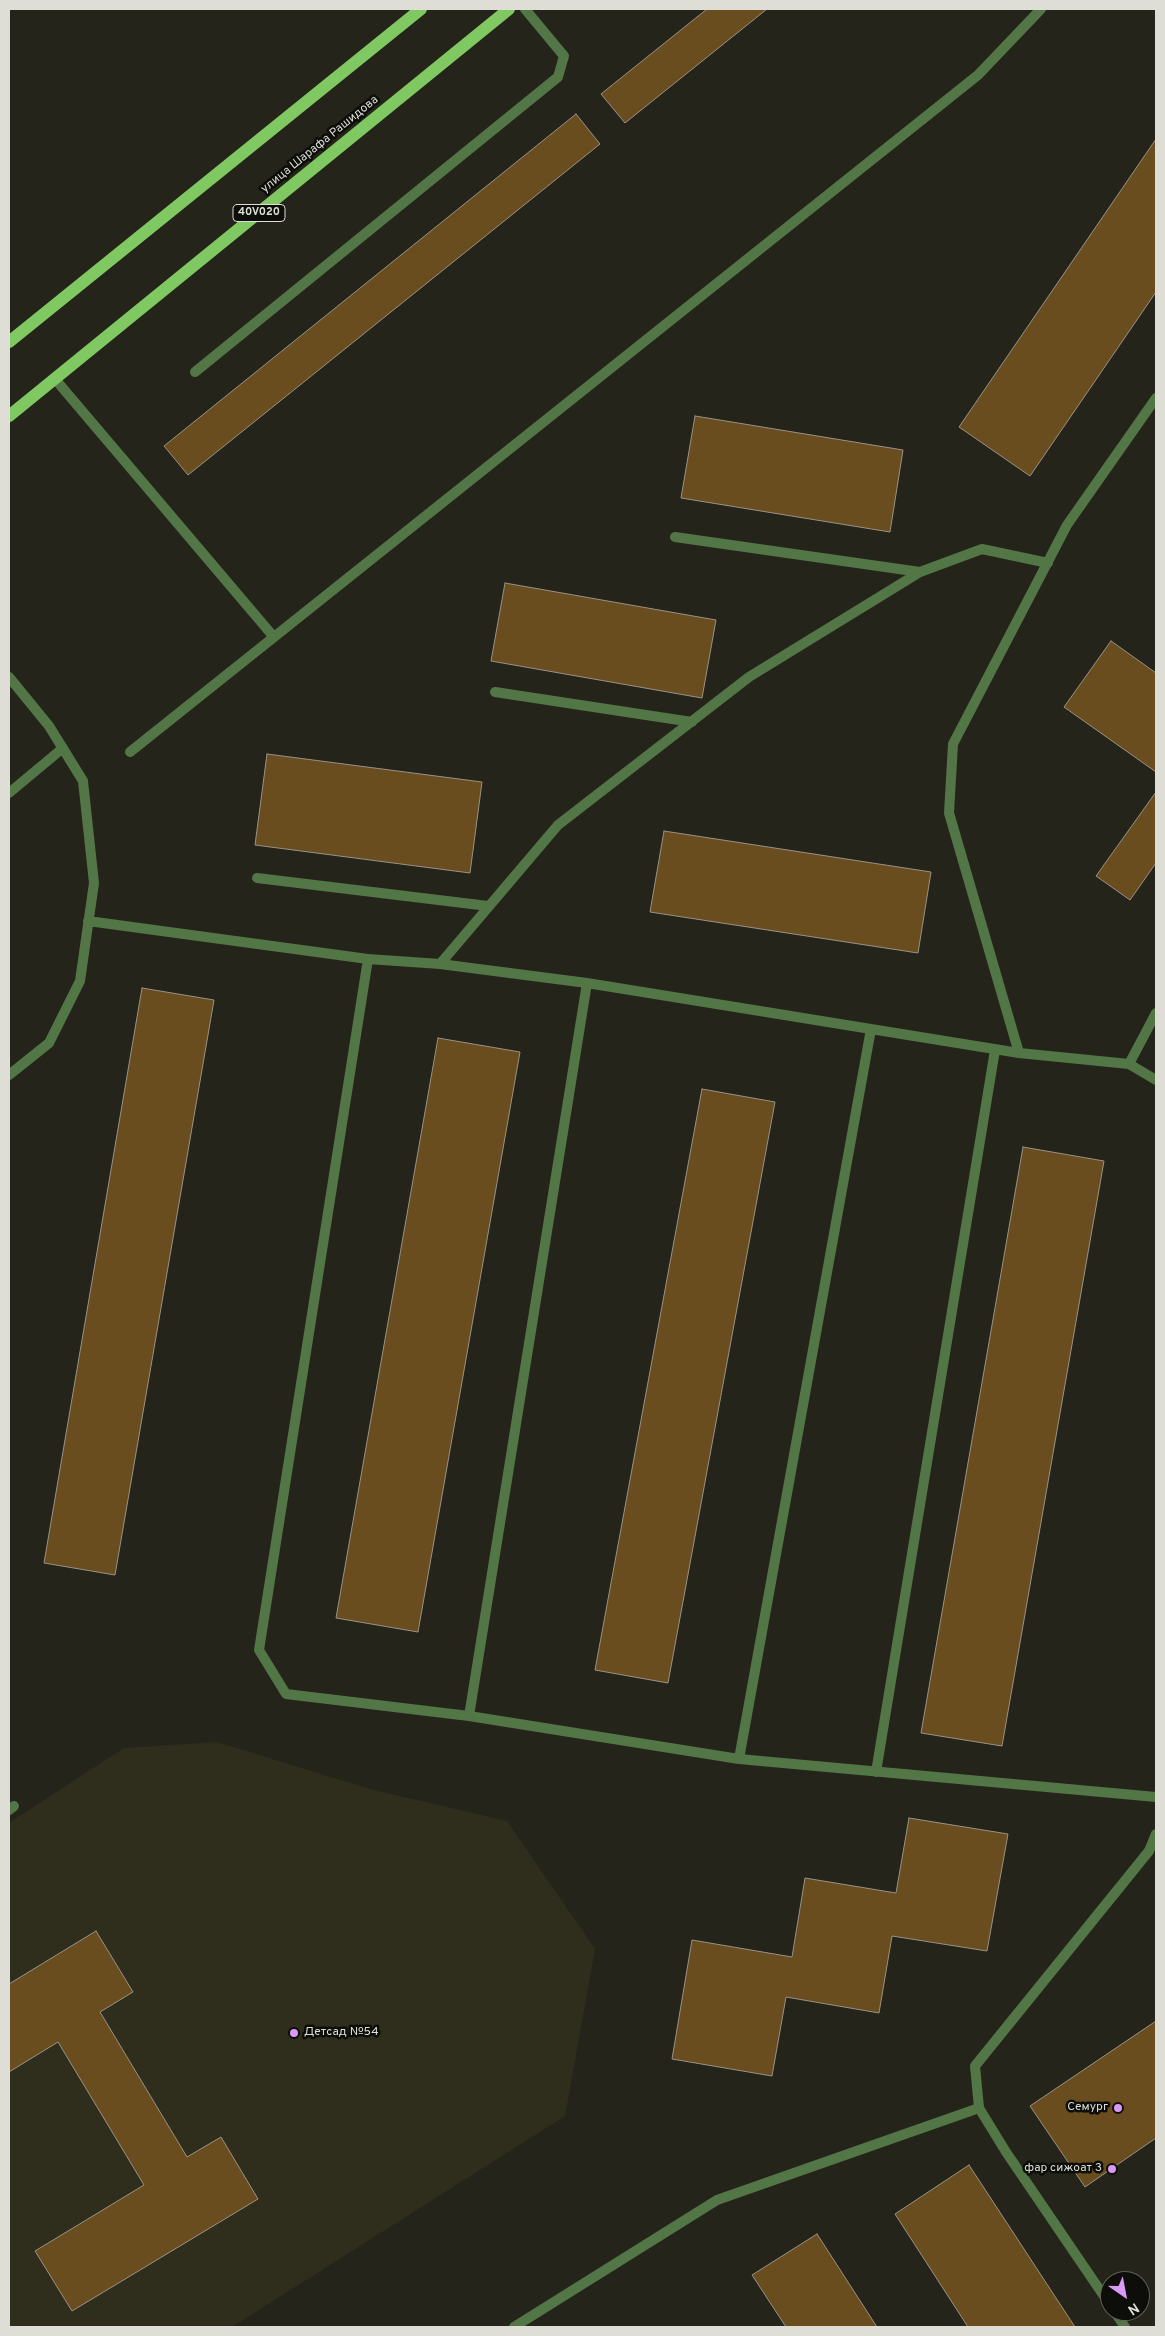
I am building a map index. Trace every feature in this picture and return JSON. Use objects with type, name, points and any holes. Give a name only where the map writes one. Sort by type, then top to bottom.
[{"type":"main road","points":[[9,342],[421,9]]},
{"type":"main road","name":"улица Шарафа Рашидова","points":[[9,416],[509,9]]},
{"type":"street","points":[[194,372],[558,78],[564,56],[525,9]]},
{"type":"street","points":[[130,752],[978,75],[1041,9]]},
{"type":"street","points":[[55,379],[273,636]]},
{"type":"street","points":[[1019,1053],[949,814],[953,744],[1067,525],[1156,398]]},
{"type":"street","points":[[675,537],[920,572]]},
{"type":"street","points":[[440,964],[558,825],[749,677],[920,572],[982,549],[1048,563]]},
{"type":"street","points":[[9,677],[49,726],[83,781],[94,884],[80,981],[49,1042],[9,1075]]},
{"type":"street","points":[[495,692],[692,722]]},
{"type":"street","points":[[9,793],[63,748]]},
{"type":"street","points":[[257,878],[488,906]]},
{"type":"street","points":[[88,921],[368,959],[440,964],[587,983],[995,1050],[1129,1064],[1156,1080]]},
{"type":"street","points":[[368,959],[259,1650],[286,1694],[468,1716],[740,1759],[1156,1797]]},
{"type":"street","points":[[468,1716],[587,983]]},
{"type":"street","points":[[1129,1064],[1156,1013]]},
{"type":"street","points":[[740,1759],[871,1029]]},
{"type":"street","points":[[876,1772],[995,1050]]},
{"type":"street","points":[[1100,2290],[1006,2152],[980,2108],[975,2066],[1149,1851],[1156,1834]]},
{"type":"street","points":[[514,2327],[717,2200],[980,2108]]},
{"type":"shaded area","name":"Детсад №54","points":[[217,1742],[370,1789],[507,1821],[595,1949],[565,2116],[232,2327],[9,2327],[9,1823],[124,1748]]},
{"type":"building","points":[[707,9],[767,9],[625,123],[601,94]]},
{"type":"building","points":[[576,114],[600,144],[188,475],[164,446]]},
{"type":"building","points":[[1156,139],[1156,292],[1030,476],[959,427]]},
{"type":"building","points":[[695,416],[903,450],[890,532],[681,498]]},
{"type":"building","points":[[505,583],[716,620],[702,698],[491,661]]},
{"type":"building","points":[[1111,641],[1156,673],[1156,772],[1064,707]]},
{"type":"building","points":[[267,754],[482,782],[470,873],[255,845]]},
{"type":"building","points":[[1156,792],[1156,863],[1130,900],[1096,876]]},
{"type":"building","points":[[664,831],[931,872],[918,953],[650,912]]},
{"type":"building","points":[[142,988],[214,1000],[115,1575],[44,1563]]},
{"type":"building","points":[[438,1038],[520,1052],[418,1632],[336,1618]]},
{"type":"building","points":[[702,1089],[775,1102],[668,1683],[595,1670]]},
{"type":"building","points":[[1023,1147],[1104,1161],[1002,1746],[921,1733]]},
{"type":"building","points":[[909,1818],[1008,1834],[987,1951],[892,1936],[879,2013],[786,1997],[772,2076],[672,2059],[692,1940],[792,1957],[805,1878],[896,1893]]},
{"type":"building","points":[[96,1931],[133,1992],[100,2012],[187,2157],[221,2137],[258,2199],[72,2311],[35,2251],[144,2185],[58,2042],[9,2072],[9,1984]]},
{"type":"building","points":[[1156,2021],[1156,2138],[1085,2187],[1030,2106]]},
{"type":"building","points":[[969,2165],[1075,2327],[968,2327],[895,2214]]},
{"type":"building","points":[[817,2234],[877,2327],[786,2327],[752,2275]]},
{"type":"place","name":"Детсад №54","points":[[294,2033]]},
{"type":"place","name":"Семург","points":[[1118,2108]]},
{"type":"place","name":"фар сижоат 3","points":[[1112,2169]]}]
